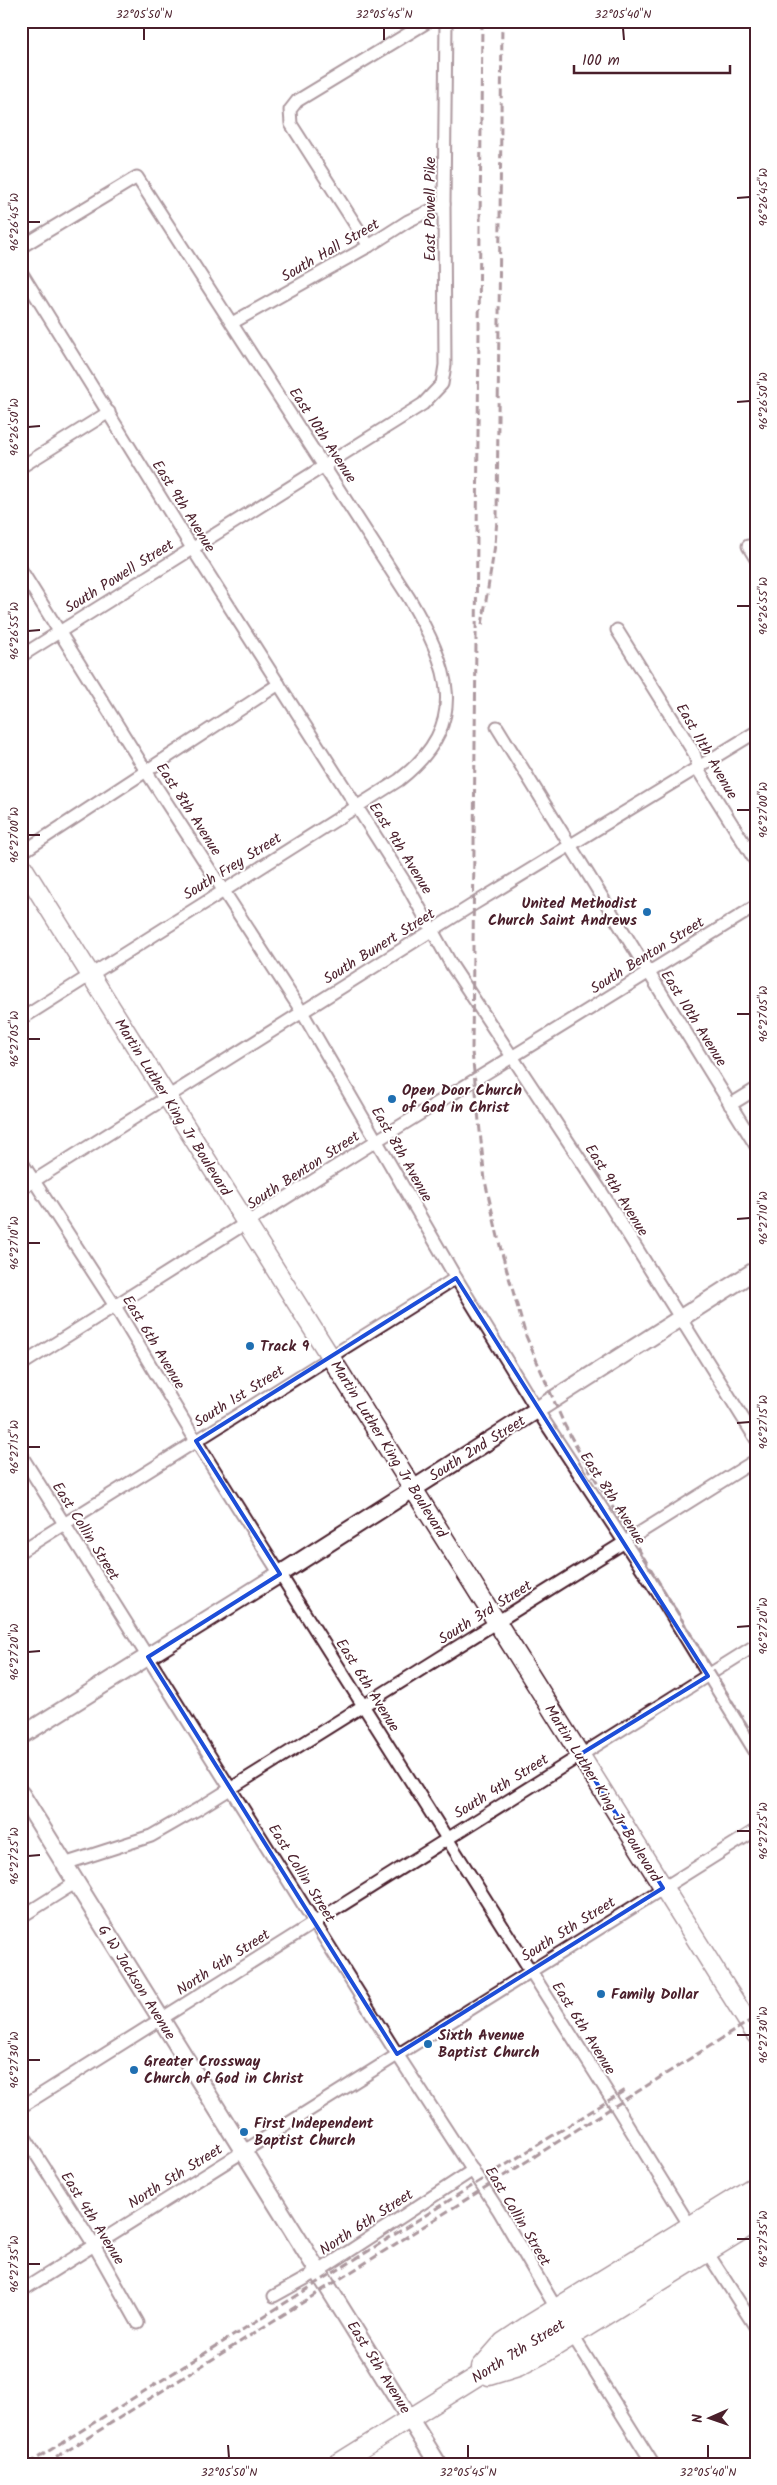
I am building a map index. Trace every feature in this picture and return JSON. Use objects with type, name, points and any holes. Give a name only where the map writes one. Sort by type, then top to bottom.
[{"type":"main road","name":"Martin Luther King Jr Boulevard","points":[[21,864],[166,1098],[332,1356],[756,2035]]},
{"type":"main road","points":[[699,2239],[756,2185]]},
{"type":"main road","points":[[467,2382],[518,2367],[573,2336],[699,2239],[756,2202]]},
{"type":"main road","points":[[467,2382],[503,2342],[556,2308],[699,2239],[756,2222]]},
{"type":"main road","name":"North 7th Street","points":[[337,2464],[699,2239]]},
{"type":"street","points":[[369,246],[292,124],[290,110],[297,100],[429,21]]},
{"type":"street","name":"East Powell Pike","points":[[435,394],[442,384],[446,365],[444,204],[446,21]]},
{"type":"street","name":"East 10th Avenue","points":[[21,247],[137,176],[326,466],[430,633],[442,664],[448,693],[444,724]]},
{"type":"street","name":"South Hall Street","points":[[232,323],[408,222],[444,204]]},
{"type":"street","name":"East 9th Avenue","points":[[21,272],[192,548],[357,806],[433,930],[452,966],[514,1056],[599,1188],[756,1439]]},
{"type":"street","name":"South Powell Street","points":[[21,656],[326,466],[423,404],[435,394]]},
{"type":"street","points":[[21,468],[109,412]]},
{"type":"street","points":[[748,546],[756,559]]},
{"type":"street","name":"East 8th Avenue","points":[[21,570],[146,771],[302,1012],[456,1278],[537,1410],[625,1543],[756,1753]]},
{"type":"street","name":"East 11th Avenue","points":[[616,630],[694,753],[700,773],[756,862]]},
{"type":"street","points":[[21,853],[279,684]]},
{"type":"street","name":"South Frey Street","points":[[21,1019],[411,770],[427,754],[444,724]]},
{"type":"street","name":"East 10th Avenue","points":[[497,727],[568,846],[756,1146]]},
{"type":"street","name":"South Bunert Street","points":[[21,1189],[568,846],[756,732]]},
{"type":"street","name":"South Benton Street","points":[[21,1365],[248,1224],[376,1141],[756,906]]},
{"type":"street","points":[[730,1105],[756,1089]]},
{"type":"street","name":"East 6th Avenue","points":[[21,1161],[115,1306],[196,1441],[756,2328]]},
{"type":"street","name":"South 2nd Street","points":[[21,1736],[148,1658],[756,1270]]},
{"type":"street","name":"South 1st Street","points":[[21,1551],[456,1278]]},
{"type":"street","name":"East Collin Street","points":[[21,1455],[396,2054],[473,2170],[556,2308]]},
{"type":"street","name":"South 3rd Street","points":[[64,1864],[151,1836],[756,1460]]},
{"type":"street","name":"South 4th Street","points":[[314,1921],[756,1645]]},
{"type":"street","name":"G W Jackson Avenue","points":[[21,1794],[319,2270]]},
{"type":"street","name":"South 5th Street","points":[[396,2054],[756,1830]]},
{"type":"street","points":[[21,1917],[75,1883]]},
{"type":"street","name":"North 4th Street","points":[[21,2107],[161,2020],[314,1921]]},
{"type":"street","name":"North 5th Street","points":[[21,2291],[396,2054]]},
{"type":"street","name":"East 4th Avenue","points":[[21,2131],[94,2245],[138,2323]]},
{"type":"street","name":"North 6th Street","points":[[274,2296],[319,2270],[473,2170]]},
{"type":"street","name":"East 5th Avenue","points":[[319,2270],[438,2464]]},
{"type":"street","points":[[573,2336],[653,2464]]},
{"type":"highlighted area","points":[[456,1278],[708,1676],[579,1755],[663,1888],[397,2054],[148,1657],[280,1574],[196,1441]]},
{"type":"railway","points":[[482,21],[472,1052],[485,1181],[501,1250],[526,1336],[564,1424],[583,1459],[756,1740]]},
{"type":"railway","points":[[482,625],[495,545],[497,519],[502,21]]},
{"type":"railway","points":[[46,2464],[756,2017]]},
{"type":"railway","points":[[28,2464],[627,2089]]},
{"type":"place","name":"United Methodist Church Saint Andrews","points":[[647,912]]},
{"type":"place","name":"Open Door Church of God in Christ","points":[[392,1099]]},
{"type":"place","name":"Track 9","points":[[250,1346]]},
{"type":"place","name":"Family Dollar","points":[[601,1994]]},
{"type":"place","name":"Sixth Avenue Baptist Church","points":[[428,2044]]},
{"type":"place","name":"Greater Crossway Church of God in Christ","points":[[134,2070]]},
{"type":"place","name":"First Independent Baptist Church","points":[[244,2132]]}]
